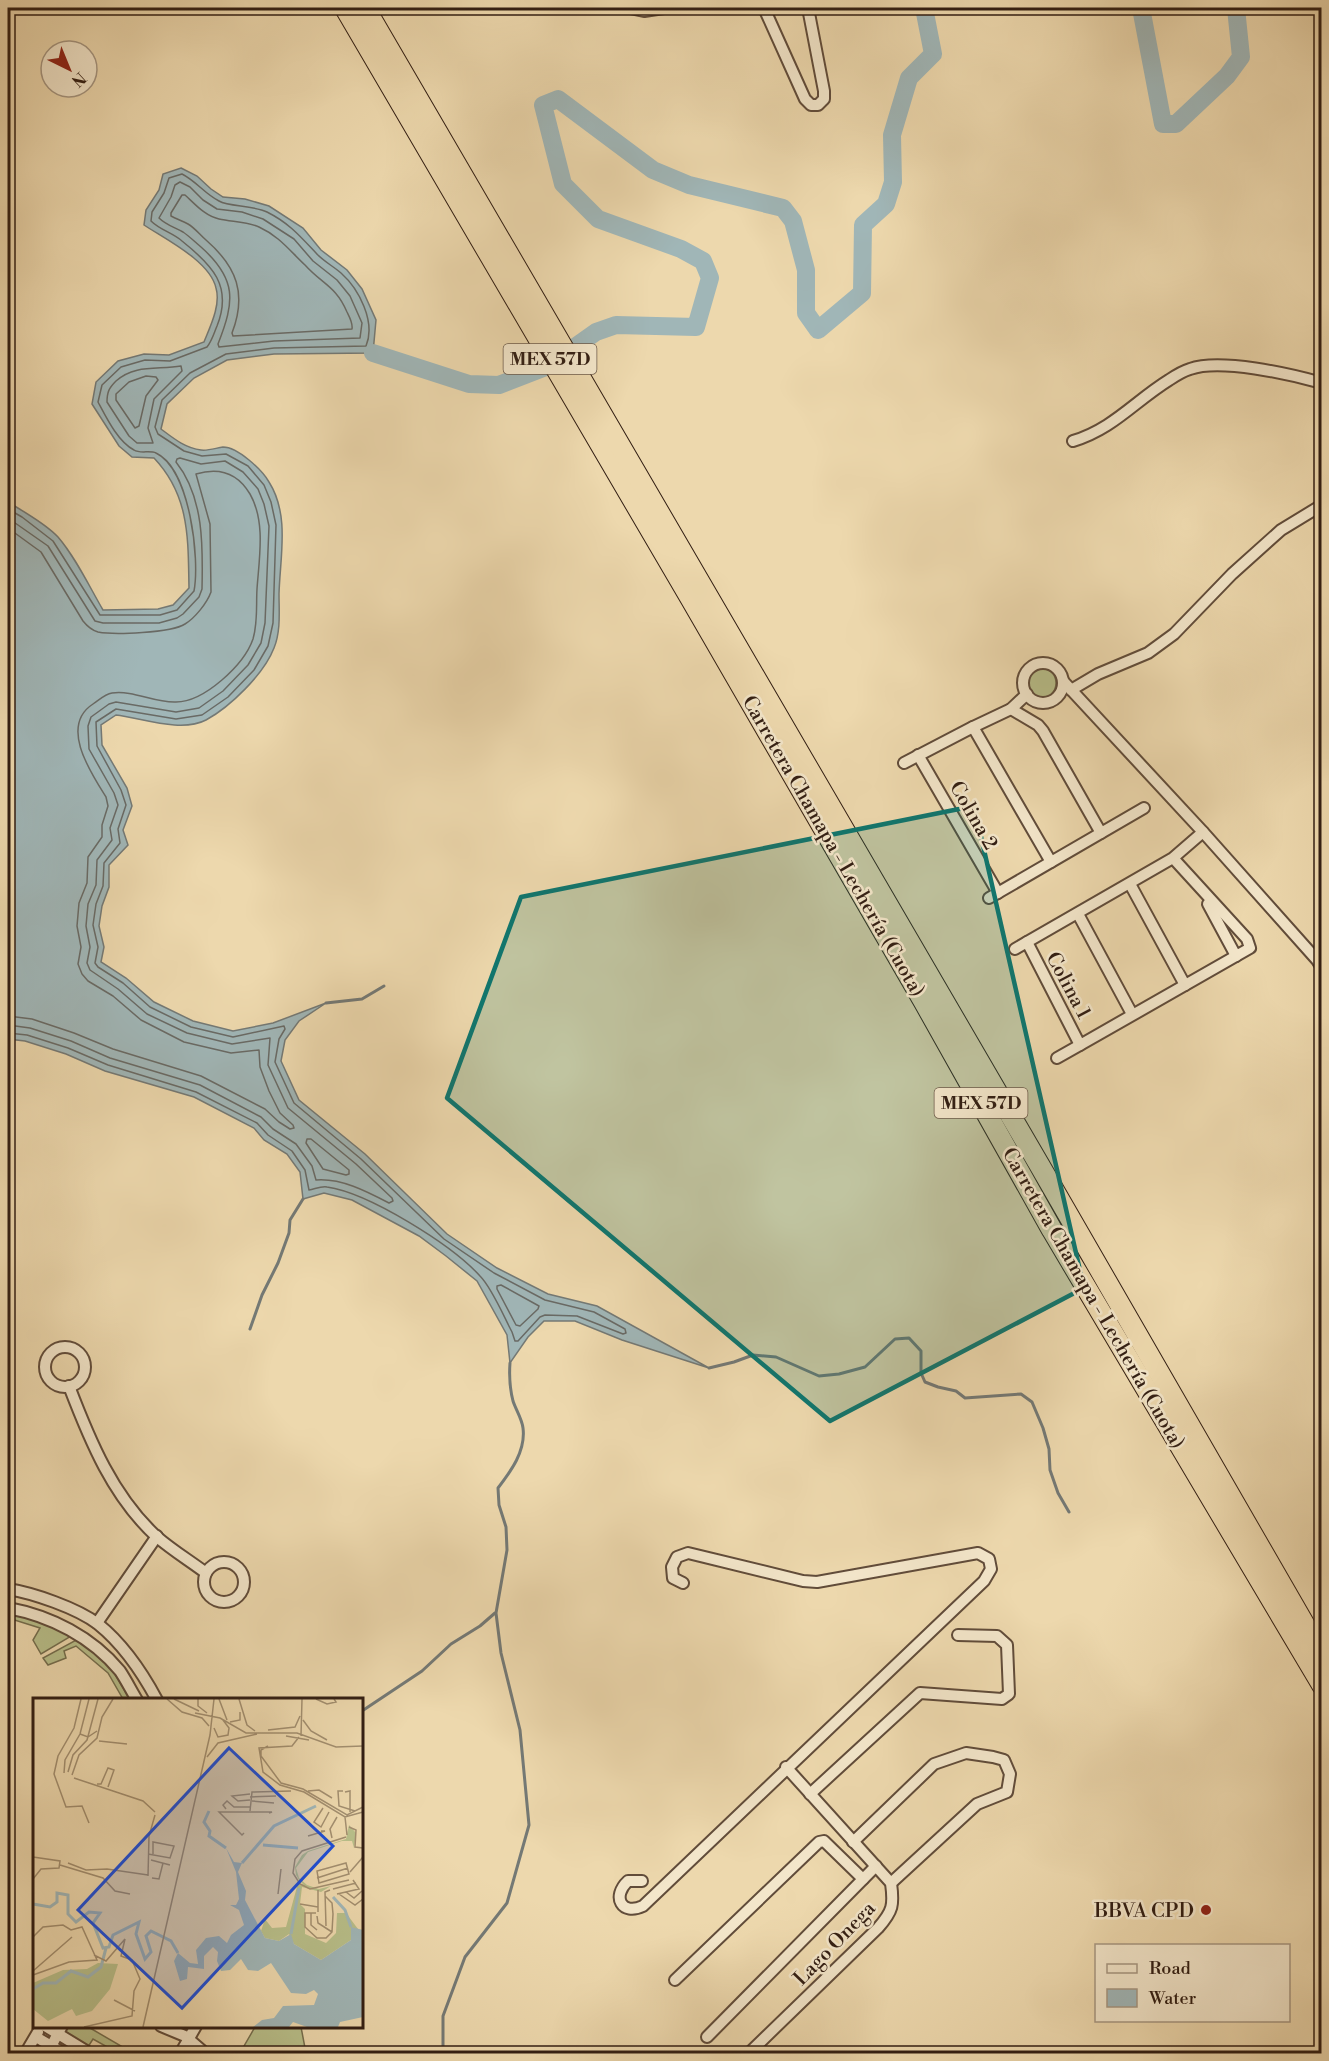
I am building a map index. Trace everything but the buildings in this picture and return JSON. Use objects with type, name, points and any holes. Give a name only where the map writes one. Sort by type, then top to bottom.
[{"type":"highway","name":"Carretera Chamapa - Lechería (Cuota)","points":[[345,8],[465,195]]},
{"type":"highway","name":"Carretera Chamapa - Lechería (Cuota)","points":[[365,8],[465,195],[651,514],[1071,1220],[1322,1655]]},
{"type":"highway","name":"Carretera Chamapa - Lechería (Cuota)","points":[[651,514],[1053,1230],[1322,1685]]},
{"type":"street","points":[[630,8],[644,11],[664,8]]},
{"type":"street","points":[[764,8],[805,99],[811,105],[818,105],[824,99],[824,91],[808,8]]},
{"type":"street","points":[[1073,441],[1091,436],[1121,418],[1169,380],[1191,368],[1223,365],[1297,376],[1322,383]]},
{"type":"street","points":[[904,763],[1031,698],[1045,702],[1054,699],[1067,686],[1148,653],[1174,634],[1232,574],[1281,530],[1322,505]]},
{"type":"street","points":[[1028,719],[1031,698],[1024,685],[1025,675],[1036,664],[1052,665],[1060,672],[1067,686],[1203,832],[1322,968]]},
{"type":"street","points":[[1011,709],[1038,725],[1043,731],[1101,833]]},
{"type":"street","points":[[973,727],[1051,862]]},
{"type":"street","name":"Colina 2","points":[[918,755],[994,896],[1143,808]]},
{"type":"street","name":"Colina 1","points":[[1015,949],[1173,858],[1203,832]]},
{"type":"street","name":"Colina 1","points":[[1057,1058],[1255,946],[1201,891],[1173,858]]},
{"type":"street","points":[[1130,884],[1185,985]]},
{"type":"street","name":"Colina 1","points":[[1201,891],[1236,956]]},
{"type":"street","points":[[1078,914],[1132,1014]]},
{"type":"street","name":"Colina 1","points":[[1027,942],[1080,1045]]},
{"type":"street","points":[[69,1386],[86,1432],[112,1481],[125,1500],[157,1536],[206,1573]]},
{"type":"street","points":[[92,1644],[100,1641],[97,1624],[157,1536]]},
{"type":"street","points":[[642,1881],[628,1881],[621,1888],[619,1896],[626,1908],[635,1910],[643,1906],[786,1767],[984,1581],[991,1569],[989,1559],[978,1553],[964,1554],[817,1582],[803,1581],[688,1553],[677,1557],[672,1567],[673,1578],[682,1583]]},
{"type":"street","points":[[8,1589],[39,1597],[97,1624],[133,1660],[156,1698]]},
{"type":"street","points":[[8,1608],[45,1618],[92,1644],[121,1673],[136,1698]]},
{"type":"street","points":[[77,1634],[78,1625],[85,1619],[97,1624]]},
{"type":"street","points":[[810,1794],[920,1693],[1002,1699],[1009,1694],[1007,1645],[997,1636],[958,1635]]},
{"type":"street","points":[[786,1767],[853,1842],[891,1883],[977,1804],[1007,1792],[1010,1774],[1004,1760],[993,1756],[966,1753],[934,1764],[853,1842]]},
{"type":"street","points":[[675,1980],[819,1842],[824,1841],[863,1879]]},
{"type":"street","points":[[707,2037],[876,1866]]},
{"type":"street","name":"Lago Onega","points":[[748,2054],[890,1915],[894,1900],[891,1883]]},
{"type":"street","points":[[25,2054],[42,2028]]},
{"type":"street","points":[[165,2028],[189,2039],[206,2054]]},
{"type":"street","points":[[180,2054],[195,2028]]},
{"type":"street","points":[[49,2050],[60,2030],[91,2054]]},
{"type":"street","points":[[36,2037],[49,2050],[65,2054]]},
{"type":"highlighted area","points":[[974,806],[1084,1288],[830,1421],[447,1098],[521,897]]},
{"type":"green space","points":[[1040,667],[1051,672],[1056,683],[1051,694],[1040,699],[1029,694],[1024,683],[1029,672]]},
{"type":"green space","points":[[8,1611],[73,1635],[41,1654],[33,1640],[40,1628],[8,1618]]},
{"type":"green space","points":[[78,1639],[94,1650],[108,1665],[128,1698],[122,1698],[108,1673],[76,1646],[64,1651],[66,1658],[48,1665],[43,1658]]},
{"type":"green space","points":[[61,2028],[90,2028],[133,2053],[118,2053],[93,2039],[86,2050],[58,2034]]},
{"type":"green space","points":[[254,2028],[301,2028],[306,2053],[240,2053]]},
{"type":"water","points":[[181,168],[197,176],[223,197],[245,199],[269,206],[303,228],[321,250],[347,270],[362,289],[376,320],[373,353],[274,354],[227,360],[194,378],[167,404],[161,429],[195,449],[223,447],[236,451],[261,471],[276,495],[282,522],[279,628],[274,648],[263,668],[235,698],[206,720],[196,724],[173,725],[116,715],[101,725],[102,745],[127,788],[132,806],[123,830],[128,845],[109,865],[109,887],[102,906],[99,926],[104,947],[101,962],[126,978],[154,1002],[193,1021],[233,1031],[273,1023],[326,1003],[299,1021],[285,1040],[281,1061],[299,1100],[365,1154],[447,1234],[497,1268],[548,1294],[597,1306],[709,1368],[622,1340],[575,1321],[544,1321],[528,1337],[510,1363],[507,1335],[477,1281],[419,1236],[352,1200],[324,1193],[303,1199],[300,1172],[287,1154],[264,1140],[254,1128],[194,1097],[105,1071],[66,1054],[25,1041],[8,1039],[8,502],[41,522],[58,537],[103,610],[158,609],[173,605],[189,588],[185,519],[175,487],[154,458],[132,457],[119,446],[92,404],[96,382],[118,361],[144,354],[169,355],[204,342],[212,323],[217,295],[212,278],[186,252],[144,225],[146,210],[159,190],[163,174]]},
{"type":"waterway","points":[[373,353],[469,384],[499,385],[548,366],[596,332],[616,325],[696,327],[710,278],[703,261],[681,249],[598,219],[563,184],[543,105],[558,99],[653,170],[689,185],[783,208],[793,221],[806,270],[806,313],[818,330],[862,293],[863,225],[886,204],[893,182],[892,135],[909,78],[933,54],[924,8]]},
{"type":"waterway","points":[[1141,8],[1163,124],[1176,124],[1227,76],[1241,57],[1236,8]]},
{"type":"waterway","points":[[326,1003],[362,999],[384,986]]},
{"type":"waterway","points":[[250,1329],[262,1295],[278,1263],[289,1233],[290,1220],[303,1199]]},
{"type":"waterway","points":[[709,1368],[753,1355],[776,1357],[819,1376],[839,1374],[865,1367],[895,1339],[909,1338],[921,1351],[921,1373],[925,1382],[956,1391],[965,1398],[1021,1394],[1032,1402],[1049,1449],[1050,1470],[1058,1493],[1069,1512]]},
{"type":"waterway","points":[[443,2054],[443,2016],[465,1957],[507,1903],[529,1825],[520,1730],[501,1653],[496,1613],[507,1550],[506,1527],[499,1505],[498,1488],[520,1453],[523,1436],[522,1425],[511,1392],[510,1363]]},
{"type":"waterway","points":[[363,1710],[422,1671],[451,1644],[480,1626],[495,1613]]},
{"type":"place","name":"BBVA CPD","points":[[1206,1910]]}]
